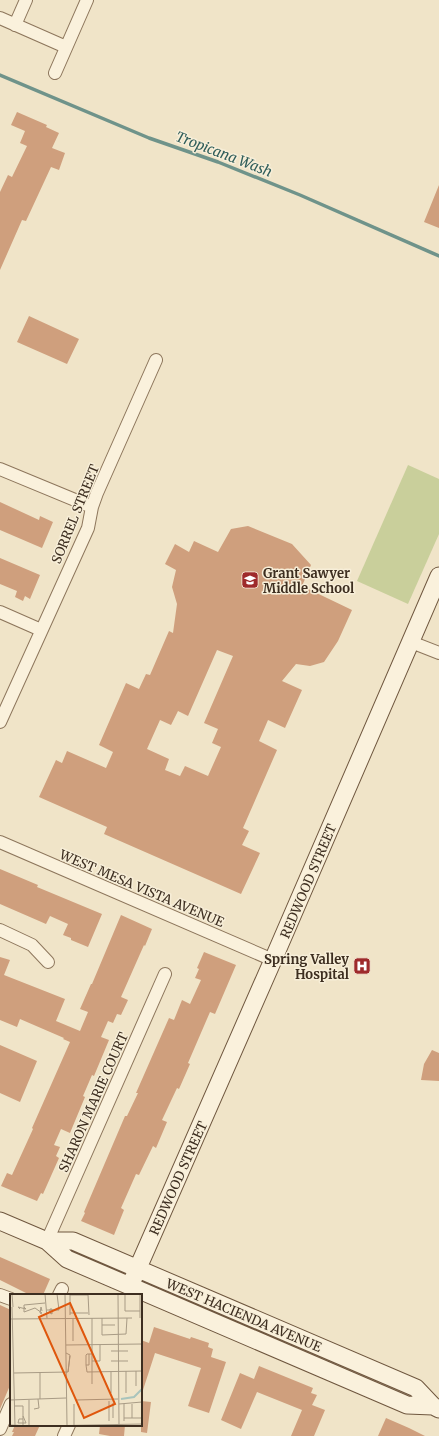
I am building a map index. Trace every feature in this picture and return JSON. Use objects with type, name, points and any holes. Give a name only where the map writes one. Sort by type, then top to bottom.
[{"type":"main road","name":"REDWOOD STREET","points":[[128,1290],[274,960],[439,576]]},
{"type":"main road","name":"WEST HACIENDA AVENUE","points":[[0,1221],[47,1241],[67,1259],[138,1294]]},
{"type":"main road","name":"WEST HACIENDA AVENUE","points":[[47,1241],[73,1241],[416,1388],[436,1407]]},
{"type":"main road","name":"WEST HACIENDA AVENUE","points":[[142,1296],[408,1405],[436,1407]]},
{"type":"street","points":[[15,25],[26,0]]},
{"type":"street","points":[[55,73],[87,0]]},
{"type":"street","points":[[0,18],[66,47]]},
{"type":"street","name":"SORREL STREET","points":[[0,722],[88,528],[92,508],[99,488],[156,360]]},
{"type":"street","points":[[0,469],[92,508]]},
{"type":"street","points":[[0,612],[41,630]]},
{"type":"street","points":[[411,642],[439,653]]},
{"type":"street","name":"WEST MESA VISTA AVENUE","points":[[0,842],[274,960]]},
{"type":"street","points":[[0,930],[32,945],[48,962]]},
{"type":"street","name":"SHARON MARIE COURT","points":[[47,1241],[165,974]]},
{"type":"street","points":[[0,1295],[10,1299]]},
{"type":"street","points":[[0,1426],[10,1406]]},
{"type":"street","points":[[64,1436],[69,1426]]},
{"type":"green space","points":[[408,465],[439,479],[439,534],[408,604],[357,581]]},
{"type":"building","points":[[17,112],[47,125],[46,127],[59,133],[52,148],[65,153],[59,170],[51,167],[26,221],[22,220],[0,270],[0,192],[8,175],[12,177],[27,146],[20,143],[25,131],[11,125]]},
{"type":"building","points":[[439,185],[439,228],[424,222]]},
{"type":"building","points":[[29,316],[79,339],[67,364],[17,342]]},
{"type":"building","points":[[0,502],[39,520],[40,516],[53,522],[42,548],[0,530]]},
{"type":"building","points":[[248,526],[292,544],[311,565],[302,586],[352,610],[338,641],[324,662],[310,666],[296,664],[282,681],[302,690],[285,728],[268,720],[259,741],[277,750],[243,828],[249,831],[242,845],[260,853],[241,894],[104,834],[107,827],[39,797],[56,760],[62,763],[67,751],[106,768],[113,752],[99,745],[126,683],[139,689],[146,674],[150,675],[169,631],[173,633],[177,604],[172,587],[176,570],[165,564],[175,544],[189,552],[194,541],[218,552],[231,529]],"holes":[[[217,650],[233,656],[204,723],[218,729],[212,743],[221,747],[208,776],[185,766],[180,776],[165,770],[169,759],[147,749],[160,720],[171,725],[178,711],[188,716]]]},
{"type":"building","points":[[0,558],[40,575],[30,599],[25,596],[23,601],[15,597],[17,591],[0,584]]},
{"type":"building","points":[[0,869],[38,885],[37,887],[102,914],[88,947],[63,935],[68,924],[50,916],[46,924],[0,904]]},
{"type":"building","points":[[121,915],[152,929],[121,997],[128,1000],[121,1015],[117,1014],[113,1023],[108,1021],[101,1037],[109,1040],[94,1076],[92,1075],[83,1096],[85,1097],[70,1133],[61,1129],[54,1145],[60,1147],[56,1156],[59,1158],[43,1194],[41,1193],[37,1201],[1,1186],[7,1173],[12,1175],[70,1042],[20,1019],[17,1027],[0,1020],[0,957],[10,960],[4,975],[65,999],[56,1021],[80,1031],[88,1012],[80,1009]]},
{"type":"building","points":[[204,952],[236,965],[215,1014],[210,1012],[188,1063],[190,1064],[179,1089],[177,1088],[162,1120],[167,1122],[156,1148],[153,1146],[139,1175],[136,1174],[121,1208],[124,1210],[114,1235],[81,1221],[125,1116],[127,1116],[138,1093],[136,1093],[169,1018],[174,1020],[182,1000],[190,1004],[201,980],[195,978],[199,969],[197,968]]},
{"type":"building","points":[[0,1045],[37,1061],[20,1102],[0,1093]]},
{"type":"building","points":[[432,1050],[439,1053],[439,1081],[421,1080],[424,1064]]},
{"type":"building","points":[[0,1257],[50,1279],[43,1294],[28,1294],[0,1280]]},
{"type":"building","points":[[0,1305],[10,1310],[10,1385],[0,1409]]},
{"type":"building","points":[[154,1327],[190,1339],[191,1337],[209,1343],[208,1347],[213,1349],[211,1357],[226,1362],[209,1413],[188,1406],[201,1368],[155,1353],[142,1390],[142,1340],[149,1343]]},
{"type":"building","points":[[259,1366],[313,1388],[311,1393],[317,1395],[312,1405],[325,1410],[314,1436],[291,1436],[302,1410],[257,1392],[241,1429],[221,1420],[240,1373],[254,1379]]},
{"type":"building","points":[[142,1401],[151,1402],[147,1433],[141,1432]]},
{"type":"building","points":[[386,1418],[409,1428],[425,1436],[378,1436]]},
{"type":"building","points":[[15,1426],[40,1426],[35,1436],[12,1436],[14,1432],[12,1432]]},
{"type":"building","points":[[100,1426],[125,1426],[124,1436],[99,1434]]},
{"type":"waterway","name":"Tropicana Wash","points":[[0,75],[149,138],[218,162],[300,195],[439,256]]},
{"type":"place","name":"Grant Sawyer Middle School","points":[[250,580]]},
{"type":"place","name":"Spring Valley Hospital","points":[[362,966]]}]
